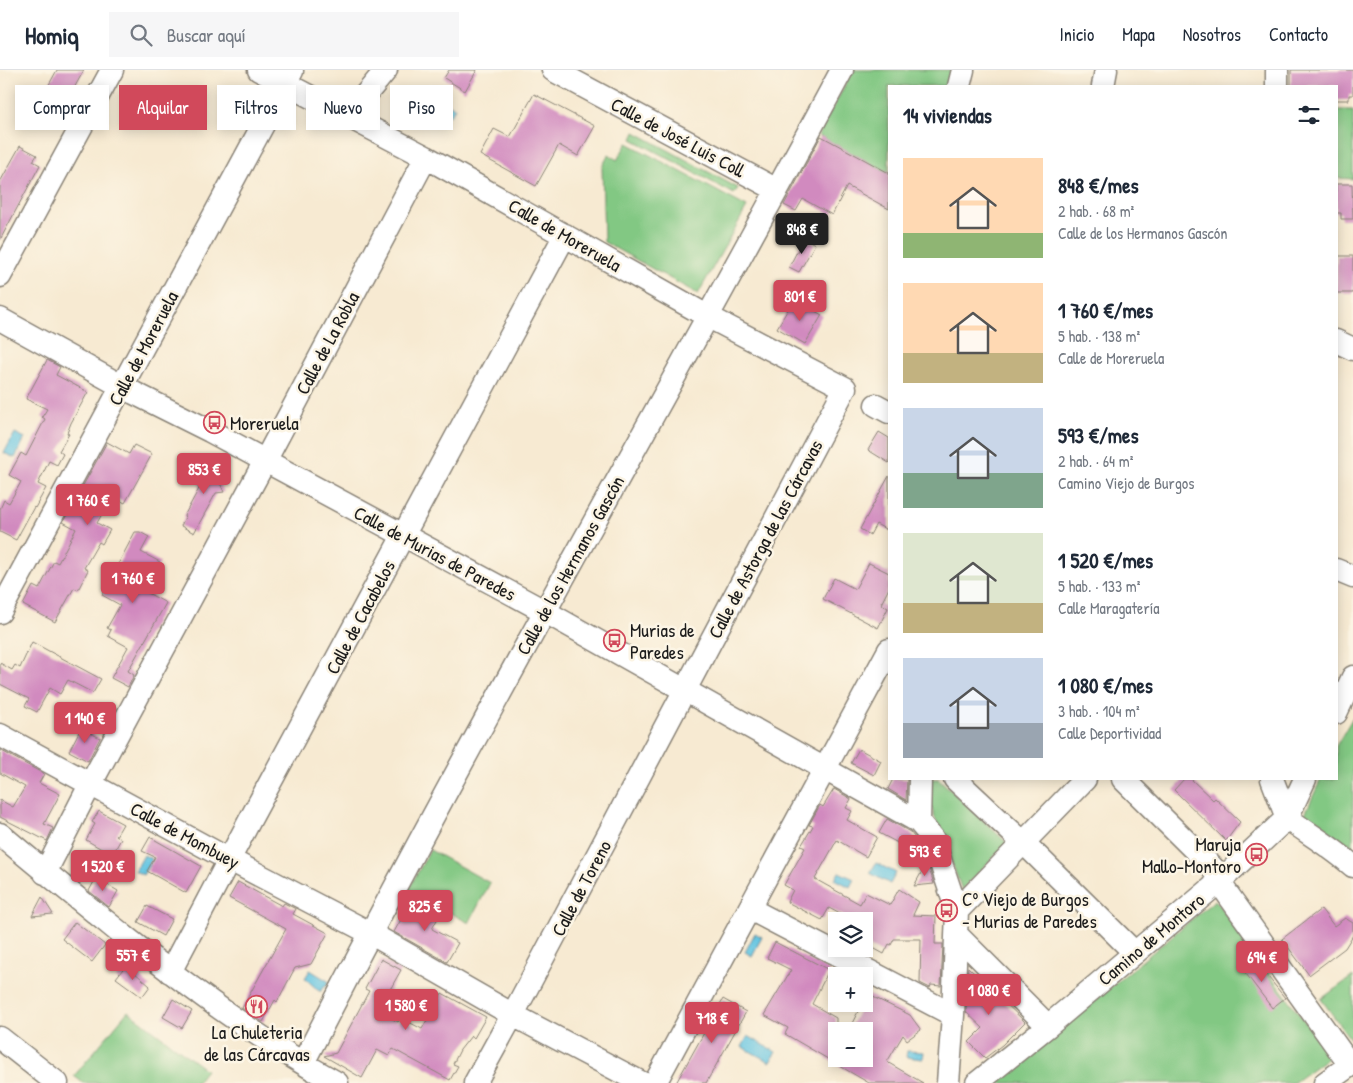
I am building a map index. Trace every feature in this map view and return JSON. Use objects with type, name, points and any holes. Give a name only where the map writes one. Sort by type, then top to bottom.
[{"type":"street","points":[[0,276],[112,70]]},
{"type":"street","name":"Calle de Moreruela","points":[[259,70],[289,77],[306,88]]},
{"type":"street","points":[[374,85],[386,70]]},
{"type":"street","name":"Calle de José Luis Coll","points":[[553,70],[777,190]]},
{"type":"street","name":"Calle de los Hermanos Gascón","points":[[303,1063],[370,932],[842,70]]},
{"type":"street","points":[[958,85],[963,70]]},
{"type":"street","points":[[1103,85],[1106,70]]},
{"type":"street","points":[[1277,70],[1277,85]]},
{"type":"street","name":"Calle de Moreruela","points":[[0,612],[289,77]]},
{"type":"street","name":"Calle de Moreruela","points":[[375,130],[426,157],[707,316],[845,388]]},
{"type":"street","name":"Calle de La Robla","points":[[45,873],[90,785],[426,157]]},
{"type":"street","name":"Calle de Cacabelos","points":[[170,972],[565,235]]},
{"type":"street","name":"Calle de Murias de Paredes","points":[[0,319],[544,612],[919,822]]},
{"type":"street","points":[[1338,342],[1353,349]]},
{"type":"street","name":"Calle de Astorga de las Cárcavas","points":[[684,691],[845,388]]},
{"type":"street","points":[[1338,571],[1353,577]]},
{"type":"street","points":[[654,1083],[888,652]]},
{"type":"street","points":[[1338,708],[1353,676]]},
{"type":"street","name":"Calle de Toreno","points":[[475,1083],[684,691]]},
{"type":"street","name":"Calle de Mombuey","points":[[0,735],[230,860],[370,932],[513,1014],[642,1083]]},
{"type":"street","points":[[920,780],[919,822],[933,839],[957,911],[948,1083]]},
{"type":"street","points":[[955,780],[1024,843],[1135,953]]},
{"type":"street","points":[[957,911],[1084,780]]},
{"type":"street","points":[[1124,780],[1213,868],[1219,882],[1352,1064],[1324,1083]]},
{"type":"street","points":[[1272,780],[1287,818],[1353,866]]},
{"type":"street","name":"Camino de Montoro","points":[[977,1083],[1048,1026],[1219,882],[1287,818],[1306,780]]},
{"type":"street","points":[[0,834],[45,873],[170,972],[233,1019],[337,1083]]},
{"type":"street","points":[[750,909],[953,1015]]},
{"type":"street","points":[[957,935],[1048,1026]]},
{"type":"street","points":[[0,1038],[57,1083]]},
{"type":"green space","points":[[853,70],[951,70],[947,85],[888,85],[888,172],[818,135]]},
{"type":"green space","points":[[1338,110],[1353,110],[1353,179],[1338,178]]},
{"type":"green space","points":[[635,132],[738,188],[734,194],[632,139]]},
{"type":"green space","points":[[627,143],[747,207],[698,294],[604,242],[602,167],[609,154],[617,160]]},
{"type":"green space","points":[[1353,717],[1353,846],[1303,818],[1321,780],[1338,780],[1338,743]]},
{"type":"green space","points":[[930,780],[940,780],[1007,843],[962,890],[931,807]]},
{"type":"green space","points":[[430,850],[490,883],[469,923],[408,890]]},
{"type":"green space","points":[[1215,900],[1330,1056],[1293,1083],[996,1083]]},
{"type":"green space","points":[[1353,976],[1353,1039],[1351,1040],[1321,999]]},
{"type":"green space","points":[[128,1011],[206,1070],[196,1083],[83,1083],[74,1076]]},
{"type":"water","points":[[15,433],[25,438],[15,458],[4,453]]},
{"type":"water","points":[[82,710],[101,720],[96,731],[77,721]]},
{"type":"water","points":[[144,855],[152,859],[143,875],[135,871]]},
{"type":"water","points":[[876,863],[896,873],[890,884],[870,873]]},
{"type":"water","points":[[839,872],[854,879],[850,887],[835,879]]},
{"type":"water","points":[[755,933],[762,937],[752,956],[745,952]]},
{"type":"water","points":[[310,970],[328,981],[321,991],[305,978]]},
{"type":"water","points":[[748,1036],[776,1052],[770,1062],[742,1047]]},
{"type":"water","points":[[907,1051],[924,1052],[923,1059],[906,1057]]},
{"type":"building","points":[[57,70],[84,70],[76,85],[49,85]]},
{"type":"building","points":[[449,70],[477,70],[465,91],[444,78]]},
{"type":"building","points":[[1291,70],[1353,70],[1353,95],[1349,95],[1349,100],[1338,100],[1338,85],[1291,85]]},
{"type":"building","points":[[534,94],[595,126],[578,156],[559,145],[536,186],[480,155],[494,129],[510,137]]},
{"type":"building","points":[[821,136],[888,172],[888,208],[847,186],[832,215],[803,199],[796,211],[784,205]]},
{"type":"building","points":[[20,146],[37,155],[33,161],[40,165],[0,240],[0,182]]},
{"type":"building","points":[[1338,184],[1352,184],[1353,219],[1341,219],[1341,213],[1338,213]]},
{"type":"building","points":[[804,238],[815,244],[799,272],[789,267]]},
{"type":"building","points":[[1338,256],[1353,256],[1353,293],[1338,293]]},
{"type":"building","points":[[794,299],[822,315],[805,344],[777,328]]},
{"type":"building","points":[[47,360],[60,367],[56,375],[88,392],[71,423],[67,433],[69,434],[59,451],[63,454],[57,465],[49,461],[38,484],[46,488],[16,540],[0,532],[0,509],[4,500],[9,503],[21,482],[9,475],[21,453],[26,456],[45,419],[42,417],[47,409],[26,399]]},
{"type":"building","points":[[879,432],[888,437],[888,462],[868,450]]},
{"type":"building","points":[[107,442],[129,454],[134,445],[152,454],[125,503],[112,496],[97,523],[110,530],[102,544],[99,542],[84,568],[88,570],[78,590],[74,588],[55,622],[23,605],[33,586],[39,589],[54,561],[58,563],[76,529],[63,522]]},
{"type":"building","points":[[197,460],[220,462],[221,469],[218,473],[224,477],[220,483],[224,492],[216,493],[194,533],[181,526],[206,472]]},
{"type":"building","points":[[888,478],[888,530],[876,524],[870,535],[860,529]]},
{"type":"building","points":[[135,532],[140,532],[149,537],[141,552],[160,562],[144,591],[166,603],[128,671],[134,675],[128,687],[111,678],[128,647],[108,636],[111,630],[107,628],[120,605],[102,595]]},
{"type":"building","points":[[869,563],[888,572],[888,590],[881,604],[888,608],[878,628],[823,599],[834,578],[855,589]]},
{"type":"building","points":[[32,642],[101,679],[93,693],[68,680],[60,694],[50,688],[37,712],[25,706],[29,699],[0,684],[0,663],[12,670],[15,665],[20,668]]},
{"type":"building","points":[[81,728],[100,738],[88,761],[69,751]]},
{"type":"building","points":[[859,749],[881,761],[874,775],[851,763]]},
{"type":"building","points":[[0,750],[44,774],[39,783],[60,794],[44,824],[53,828],[47,841],[0,817],[0,800],[13,807],[25,787],[0,773]]},
{"type":"building","points":[[892,780],[907,780],[906,800],[888,789]]},
{"type":"building","points":[[1183,780],[1192,780],[1213,800],[1215,798],[1240,822],[1226,841],[1174,790]]},
{"type":"building","points":[[834,789],[851,799],[846,808],[852,811],[847,820],[877,837],[866,857],[837,840],[815,879],[860,904],[866,893],[890,905],[899,889],[919,902],[913,915],[936,916],[935,944],[943,944],[941,986],[931,985],[930,988],[920,983],[921,939],[894,939],[884,954],[873,948],[873,912],[836,912],[829,908],[822,920],[787,902],[793,890],[784,885],[805,848],[801,846],[813,826],[809,825],[820,805],[823,807]]},
{"type":"building","points":[[99,811],[123,824],[116,836],[121,839],[112,855],[86,840],[95,824],[92,822]]},
{"type":"building","points":[[887,819],[910,832],[921,845],[926,858],[879,833]]},
{"type":"building","points":[[150,837],[201,866],[186,893],[147,871],[155,857],[142,851]]},
{"type":"building","points":[[927,862],[934,884],[914,886]]},
{"type":"building","points":[[96,878],[118,891],[109,907],[89,891]]},
{"type":"building","points":[[238,882],[282,906],[284,903],[296,909],[293,914],[328,933],[311,964],[295,968],[277,1002],[275,1000],[263,1022],[242,1008],[286,929],[229,898]]},
{"type":"building","points":[[42,897],[53,914],[32,916]]},
{"type":"building","points":[[413,902],[439,916],[432,929],[458,943],[447,962],[394,932],[408,907],[410,908]]},
{"type":"building","points":[[147,906],[172,919],[163,936],[138,922]]},
{"type":"building","points":[[1321,909],[1334,926],[1345,918],[1353,923],[1353,935],[1345,948],[1309,975],[1282,939]]},
{"type":"building","points":[[75,922],[105,945],[92,962],[62,939]]},
{"type":"building","points":[[775,942],[828,969],[812,1004],[836,1018],[836,1022],[828,1022],[828,1059],[785,1034],[788,1028],[764,1015],[791,970],[767,958]]},
{"type":"building","points":[[1252,957],[1285,998],[1272,1008],[1240,966]]},
{"type":"building","points":[[381,959],[401,970],[378,1011],[398,1022],[401,1018],[422,1029],[442,993],[486,1017],[474,1038],[471,1036],[460,1050],[453,1064],[458,1066],[450,1080],[393,1049],[389,1056],[377,1050],[362,1078],[324,1056],[336,1053],[369,991],[365,989]]},
{"type":"building","points":[[126,965],[150,986],[142,997],[116,978]]},
{"type":"building","points":[[968,967],[1025,1022],[1002,1045],[985,1058],[969,1042],[983,1028],[966,1012]]},
{"type":"building","points":[[873,997],[910,1015],[921,1030],[907,1040],[903,1035],[887,1062],[923,1083],[869,1083],[842,1067],[873,1067],[873,1022],[853,1022],[858,1012],[873,1012]]},
{"type":"building","points":[[173,999],[192,1011],[182,1028],[163,1017]]},
{"type":"building","points":[[723,999],[746,1012],[706,1083],[676,1083]]},
{"type":"place","name":"Moreruela","points":[[214,423]]},
{"type":"place","name":"Murias de Paredes","points":[[614,641]]},
{"type":"place","name":"Maruja Mallo-Montoro","points":[[1257,855]]},
{"type":"place","name":"Cº Viejo de Burgos - Murias de Paredes","points":[[946,910]]},
{"type":"place","name":"La Chuleteria de las Cárcavas","points":[[257,1006]]}]
